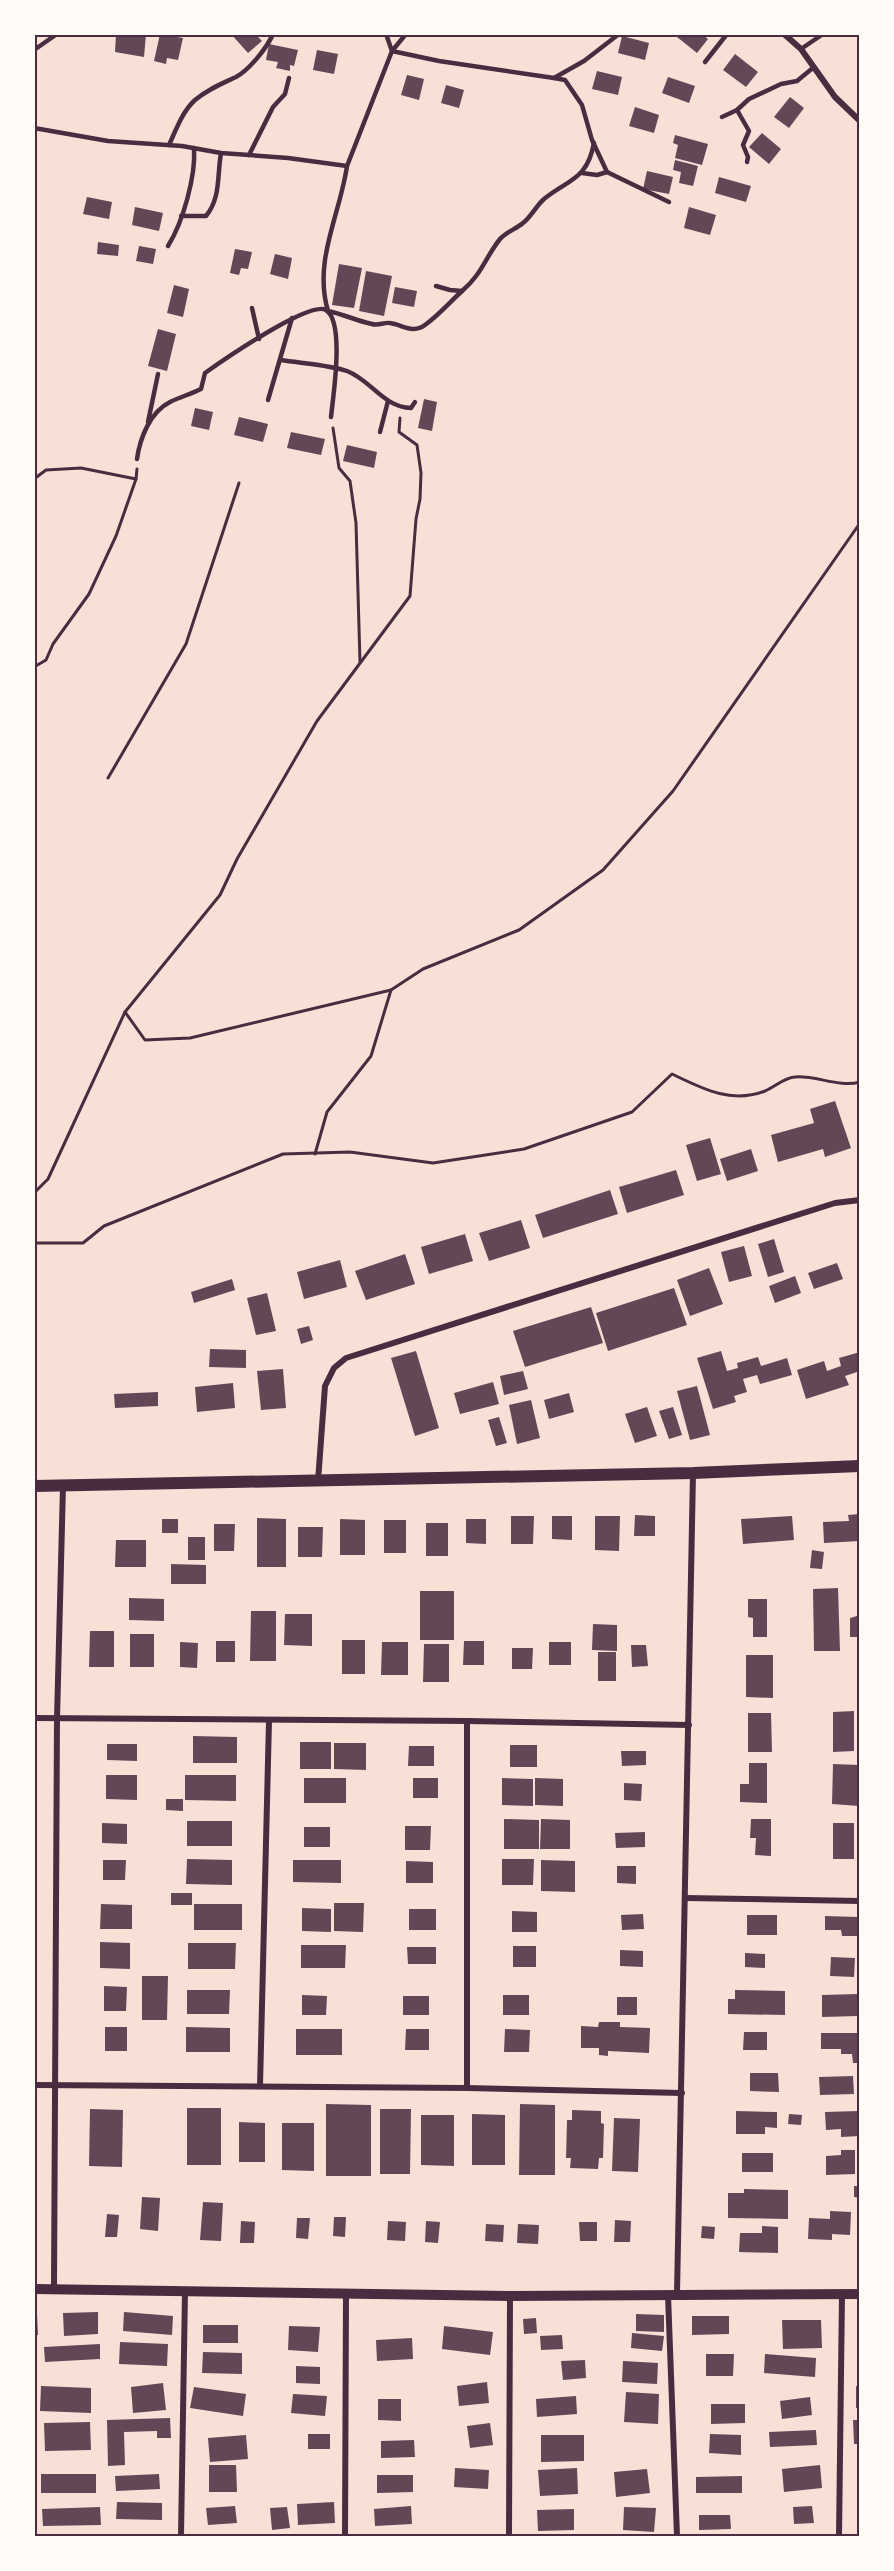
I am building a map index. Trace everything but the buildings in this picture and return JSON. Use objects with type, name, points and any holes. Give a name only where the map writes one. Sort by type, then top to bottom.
[{"type":"main road","points":[[34,1486],[693,1473],[860,1466]]},
{"type":"street","points":[[784,34],[801,49],[835,97],[860,121]]},
{"type":"street","points":[[318,1481],[326,1386],[334,1368],[346,1358],[835,1203],[860,1200]]},
{"type":"street","points":[[677,2536],[673,2294],[682,2093],[693,1473]]},
{"type":"street","points":[[54,2288],[57,1719],[63,1486]]},
{"type":"street","points":[[34,1718],[689,1725]]},
{"type":"street","points":[[260,2086],[269,1721]]},
{"type":"street","points":[[466,1721],[467,2088]]},
{"type":"street","points":[[685,1898],[860,1901]]},
{"type":"street","points":[[34,2085],[467,2088],[682,2093]]},
{"type":"street","points":[[34,2289],[510,2296],[860,2294]]},
{"type":"street","points":[[181,2536],[185,2291]]},
{"type":"street","points":[[345,2536],[346,2294]]},
{"type":"street","points":[[840,2536],[842,2294]]},
{"type":"street","points":[[509,2536],[510,2296]]},
{"type":"lane","points":[[34,50],[57,34]]},
{"type":"lane","points":[[170,145],[193,102],[219,83],[237,76],[270,42],[273,34]]},
{"type":"lane","points":[[386,34],[392,51]]},
{"type":"lane","points":[[331,417],[335,389],[335,325],[322,292],[322,276],[328,240],[344,188],[347,166],[392,51],[406,34]]},
{"type":"lane","points":[[554,78],[584,61],[619,34]]},
{"type":"lane","points":[[705,62],[727,34]]},
{"type":"lane","points":[[801,49],[823,34]]},
{"type":"lane","points":[[392,51],[440,61],[565,80],[586,116],[594,143],[607,172],[669,202]]},
{"type":"lane","points":[[722,117],[737,110],[749,99],[782,84],[797,81],[814,67]]},
{"type":"lane","points":[[249,155],[273,107],[285,94],[289,78]]},
{"type":"lane","points":[[737,110],[749,131],[743,145],[748,157],[747,162]]},
{"type":"lane","points":[[34,128],[108,141],[170,145],[221,153],[347,166]]},
{"type":"lane","points":[[147,425],[168,402],[201,389],[206,373],[310,309],[322,308],[373,325],[389,323],[412,330],[424,326],[439,316],[447,304],[479,274],[502,237],[523,224],[543,200],[582,173],[590,161],[594,143]]},
{"type":"lane","points":[[168,246],[181,216],[195,164],[194,148]]},
{"type":"lane","points":[[181,216],[206,216],[212,208],[220,175],[221,153]]},
{"type":"lane","points":[[582,173],[597,175],[607,172]]},
{"type":"lane","points":[[436,286],[462,291]]},
{"type":"lane","points":[[252,308],[259,339]]},
{"type":"lane","points":[[268,400],[292,318]]},
{"type":"lane","points":[[281,360],[348,371],[388,401],[400,407],[411,408],[415,402]]},
{"type":"lane","points":[[137,459],[158,374]]},
{"type":"lane","points":[[380,432],[388,401]]},
{"type":"path","points":[[34,1193],[48,1179],[125,1012],[220,895],[237,859],[317,721],[410,596],[421,473],[417,445],[399,432],[400,407]]},
{"type":"path","points":[[331,417],[339,468],[350,482],[356,523],[360,664]]},
{"type":"path","points":[[34,667],[46,660],[53,644],[89,594],[116,536],[136,480],[137,459]]},
{"type":"path","points":[[34,479],[46,470],[81,468],[136,480]]},
{"type":"path","points":[[108,778],[186,644],[239,483]]},
{"type":"path","points":[[125,1012],[145,1040],[190,1038],[391,990],[423,969],[519,930],[603,870],[673,791],[860,523]]},
{"type":"path","points":[[315,1154],[327,1112],[371,1056],[391,990]]},
{"type":"path","points":[[34,1244],[83,1243],[104,1226],[283,1154],[350,1152],[433,1162],[524,1149],[632,1112],[672,1074],[710,1093],[748,1096],[769,1089],[792,1077],[819,1078],[852,1084],[860,1082]]}]
